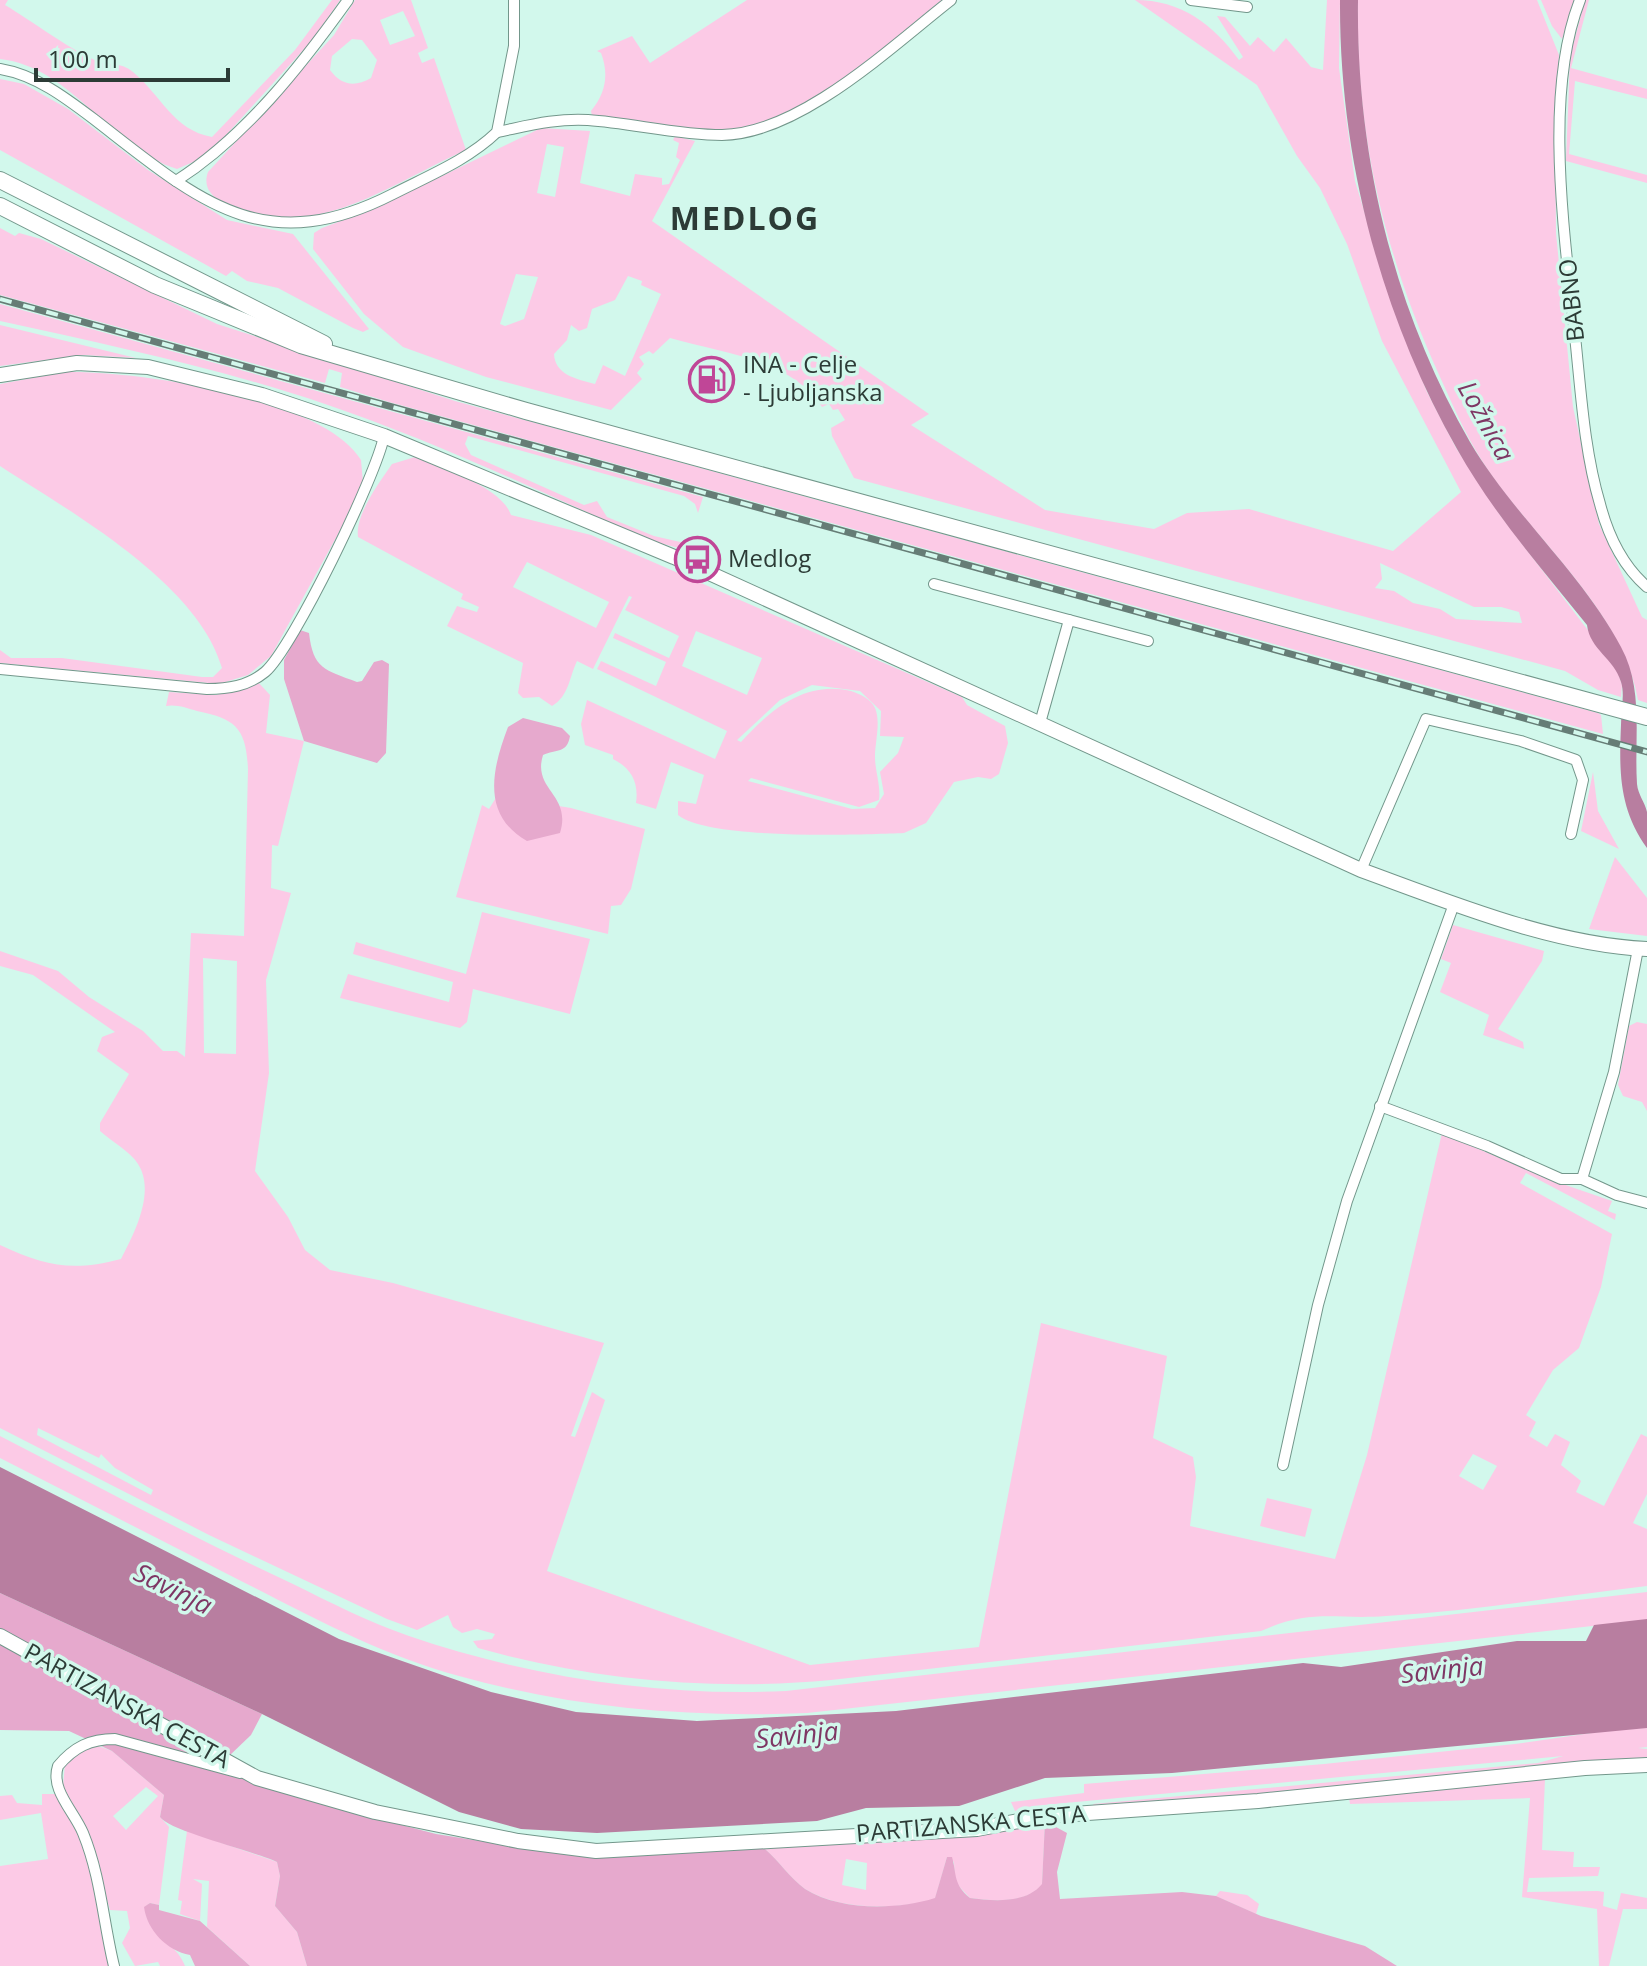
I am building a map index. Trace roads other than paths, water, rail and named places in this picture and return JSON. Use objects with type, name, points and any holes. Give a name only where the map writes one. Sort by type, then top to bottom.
[{"type":"main road","points":[[0,180],[349,360]]},
{"type":"main road","points":[[0,206],[204,307],[278,337],[349,360],[1647,717]]},
{"type":"street","points":[[176,181],[211,159],[307,57],[348,0]]},
{"type":"street","points":[[497,132],[514,46],[514,0]]},
{"type":"street","points":[[0,69],[17,72],[67,98],[176,181],[221,208],[276,224],[324,222],[392,194],[469,155],[497,132],[547,121],[586,120],[724,135],[755,129],[785,117],[842,83],[951,0]]},
{"type":"street","points":[[1191,0],[1247,7]]},
{"type":"street","name":"BABNO","points":[[1580,0],[1564,51],[1562,188],[1586,442],[1609,531],[1623,559],[1647,587]]},
{"type":"street","points":[[0,375],[77,363],[148,367],[262,395],[384,436],[636,540],[1361,870],[1454,904],[1570,937],[1642,949],[1614,1072],[1582,1179]]},
{"type":"street","points":[[0,669],[207,689],[239,686],[254,680],[276,660],[290,637],[373,475],[384,436]]},
{"type":"street","points":[[934,584],[1148,641]]},
{"type":"street","points":[[1040,723],[1069,620]]},
{"type":"street","points":[[1361,870],[1426,719],[1521,741],[1576,760],[1583,780],[1571,834]]},
{"type":"street","points":[[1283,1465],[1318,1305],[1347,1201],[1454,904]]},
{"type":"street","points":[[1380,1106],[1459,1135],[1561,1179],[1582,1179],[1617,1195],[1647,1203]]},
{"type":"street","name":"PARTIZANSKA CESTA","points":[[0,1636],[254,1776]]},
{"type":"street","name":"PARTIZANSKA CESTA","points":[[114,1966],[99,1881],[81,1829],[56,1786],[58,1766],[81,1746],[97,1739],[115,1739],[375,1812],[518,1841],[596,1851],[977,1829],[1045,1816],[1258,1801],[1460,1779],[1647,1765]]},
{"type":"water","points":[[1340,0],[1358,0],[1364,115],[1384,228],[1400,284],[1443,391],[1487,469],[1587,594],[1628,663],[1635,697],[1637,784],[1647,812],[1647,848],[1631,819],[1623,790],[1620,759],[1623,692],[1618,674],[1593,641],[1587,625],[1518,540],[1471,473],[1430,397],[1386,288],[1356,175],[1347,117]]},
{"type":"water","name":"Savinja","points":[[0,1467],[339,1639],[491,1692],[576,1712],[697,1721],[896,1711],[1303,1663],[1341,1667],[1517,1641],[1586,1641],[1594,1625],[1647,1619],[1647,1728],[1172,1773],[1045,1778],[959,1806],[866,1808],[817,1821],[597,1833],[521,1829],[459,1812],[262,1714],[0,1593]]},
{"type":"railway","points":[[0,299],[1647,752]]},
{"type":"place","name":"INA - Celje - Ljubljanska","points":[[712,379]]},
{"type":"place","name":"Medlog","points":[[697,559]]},
{"type":"district","name":"MEDLOG","points":[[745,219]]},
{"type":"water label","name":"Ložnica","points":[[1486,421]]}]
